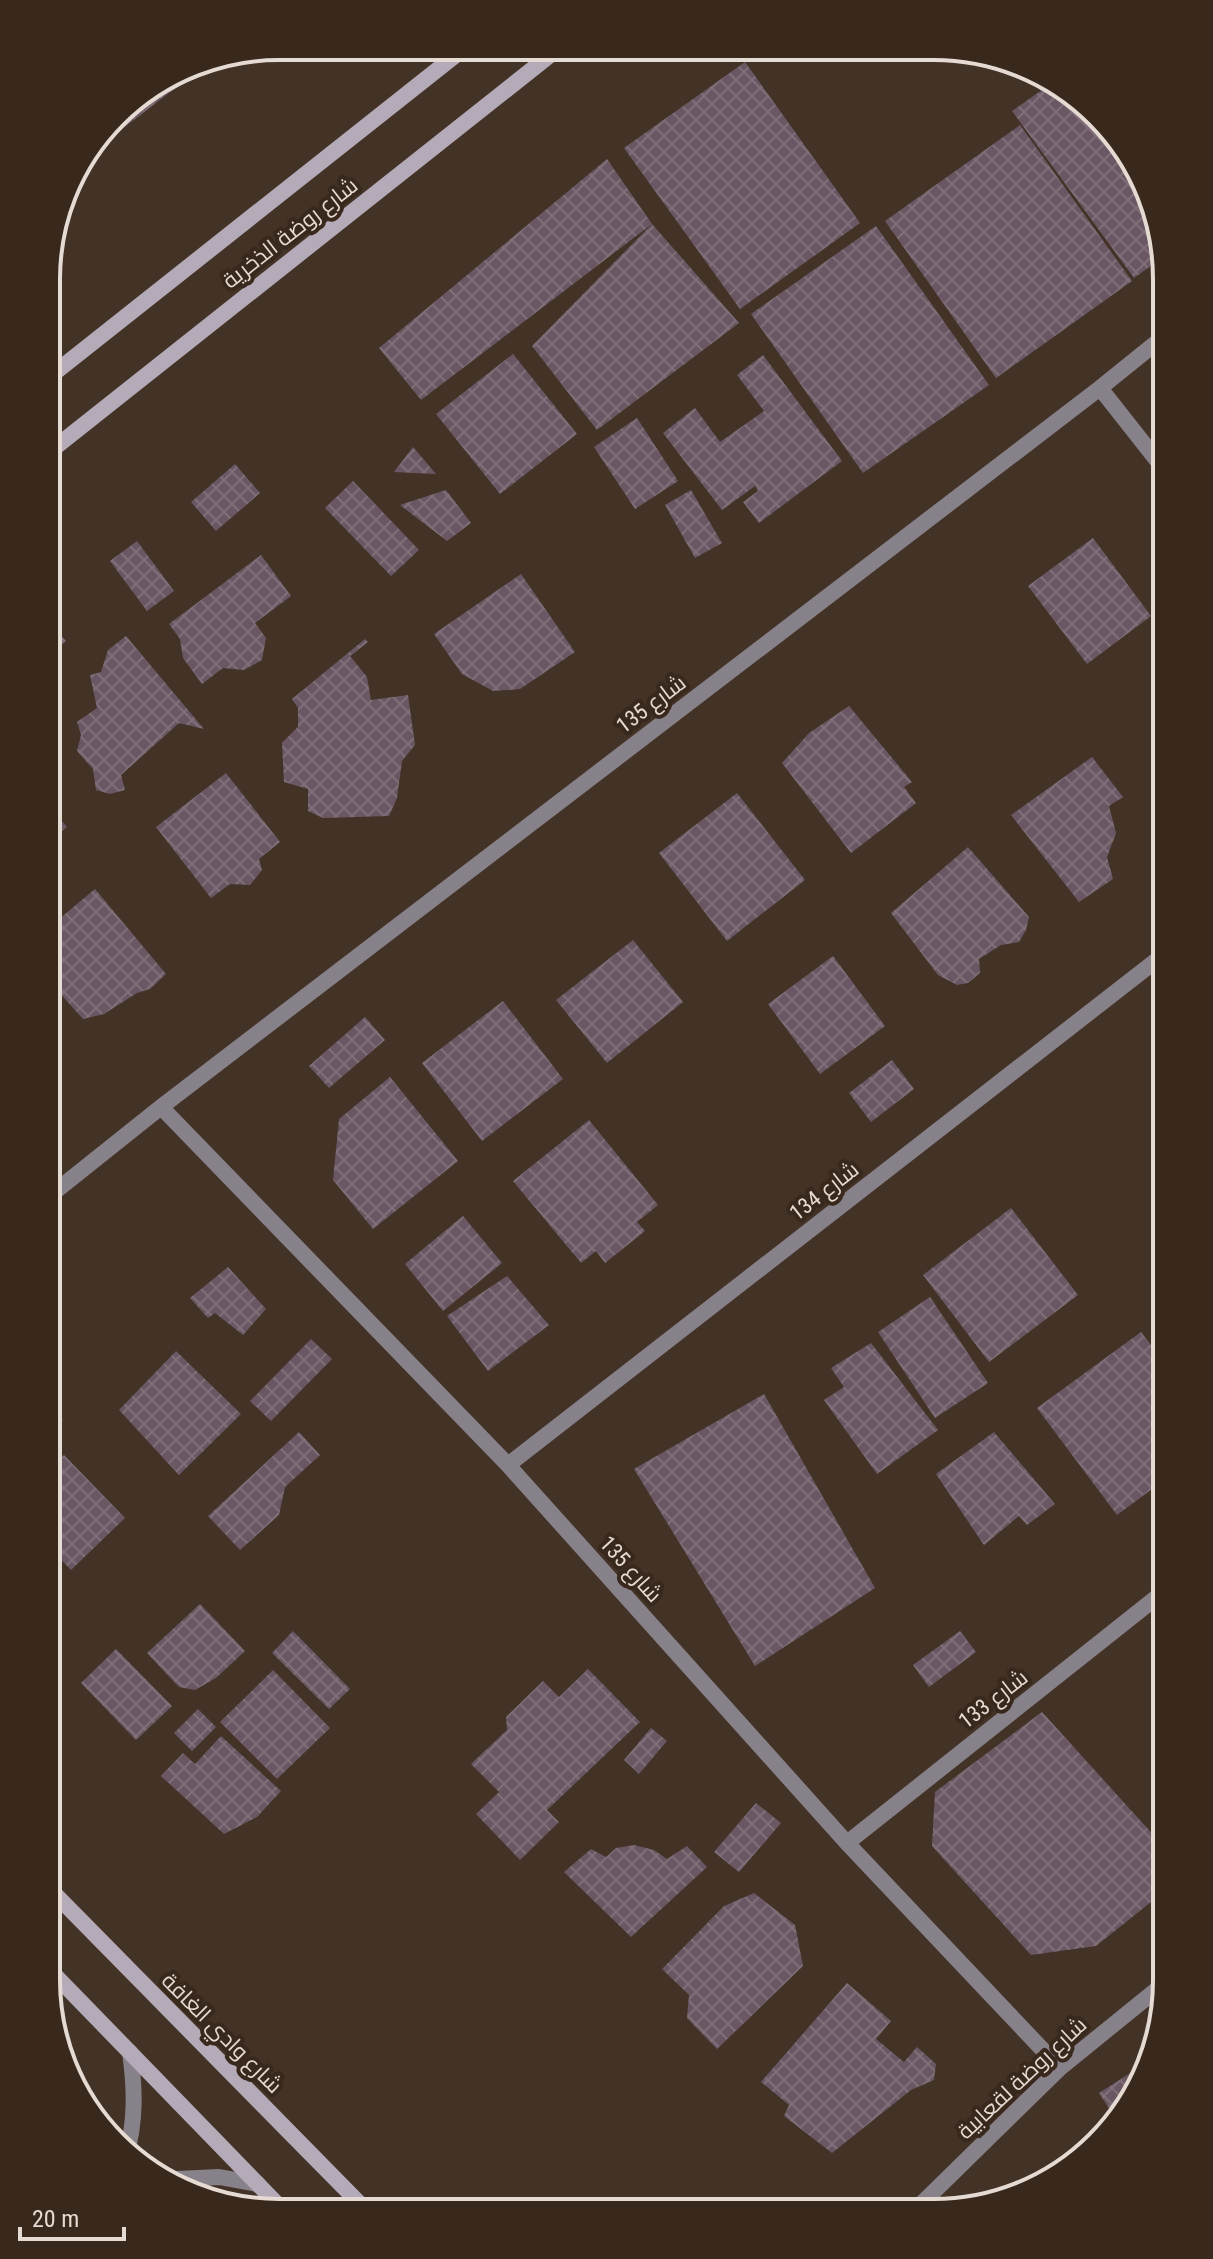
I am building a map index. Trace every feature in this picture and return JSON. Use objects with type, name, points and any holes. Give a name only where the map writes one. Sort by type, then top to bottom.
[{"type":"street","name":"شارع روضة الذخرية","points":[[60,368],[450,60]]},
{"type":"street","name":"شارع روضة الذخرية","points":[[60,443],[544,60]]},
{"type":"street","name":"شارع 135","points":[[60,1188],[1153,345]]},
{"type":"street","points":[[1100,388],[1153,455]]},
{"type":"street","name":"شارع 134","points":[[508,1465],[1153,963]]},
{"type":"street","name":"شارع 135","points":[[161,1107],[508,1465],[847,1843],[1060,2068]]},
{"type":"street","name":"شارع 133","points":[[847,1843],[1153,1600]]},
{"type":"street","name":"شارع وادي الغافة","points":[[60,1899],[355,2199]]},
{"type":"street","points":[[60,1980],[272,2199]]},
{"type":"street","name":"شارع روضة لقعابية","points":[[926,2199],[1060,2068],[1153,1993]]},
{"type":"street","points":[[130,2052],[135,2091],[130,2141]]},
{"type":"street","points":[[187,2179],[219,2177],[258,2184]]},
{"type":"building","points":[[745,62],[860,223],[740,309],[624,148]]},
{"type":"building","points":[[182,83],[115,135],[134,114]]},
{"type":"building","points":[[1043,89],[1079,114],[1099,134],[1116,157],[1141,208],[1153,264],[1134,278],[1012,111]]},
{"type":"building","points":[[1020,125],[1132,281],[996,378],[885,221]]},
{"type":"building","points":[[607,159],[652,224],[421,400],[379,348]]},
{"type":"building","points":[[652,224],[739,323],[597,430],[532,346]]},
{"type":"building","points":[[876,226],[989,385],[863,473],[751,314]]},
{"type":"building","points":[[513,354],[577,434],[500,494],[436,414]]},
{"type":"building","points":[[763,355],[842,461],[759,523],[743,502],[758,491],[755,486],[722,510],[663,433],[695,408],[720,442],[764,411],[737,375]]},
{"type":"building","points":[[637,418],[678,481],[635,509],[594,447]]},
{"type":"building","points":[[413,447],[436,474],[394,472]]},
{"type":"building","points":[[235,464],[260,493],[216,531],[191,502]]},
{"type":"building","points":[[353,481],[419,550],[391,576],[325,508]]},
{"type":"building","points":[[446,490],[471,523],[447,541],[400,505]]},
{"type":"building","points":[[691,490],[722,543],[695,558],[665,505]]},
{"type":"building","points":[[1093,538],[1151,616],[1087,664],[1028,586]]},
{"type":"building","points":[[137,541],[174,591],[147,611],[110,561]]},
{"type":"building","points":[[261,555],[291,596],[255,623],[266,638],[262,660],[244,670],[223,668],[202,684],[183,658],[180,639],[169,624]]},
{"type":"building","points":[[521,574],[575,652],[520,689],[493,691],[462,674],[434,634]]},
{"type":"building","points":[[126,636],[204,729],[179,723],[121,775],[125,790],[110,794],[96,790],[93,769],[77,751],[81,735],[77,722],[97,708],[90,675],[101,672],[108,650]]},
{"type":"building","points":[[365,639],[368,642],[350,656],[367,677],[371,700],[408,695],[415,745],[402,761],[397,798],[389,816],[323,818],[308,811],[308,789],[284,782],[282,743],[298,727],[298,708],[292,699]]},
{"type":"building","points":[[849,706],[912,782],[904,787],[916,803],[851,853],[782,763],[809,733]]},
{"type":"building","points":[[1092,757],[1123,797],[1109,806],[1116,833],[1107,857],[1113,879],[1079,902],[1011,815]]},
{"type":"building","points":[[226,773],[280,842],[259,859],[262,870],[250,885],[230,884],[211,898],[156,827]]},
{"type":"building","points":[[737,793],[805,880],[727,941],[659,853]]},
{"type":"building","points":[[60,819],[67,827],[60,833]]},
{"type":"building","points":[[968,847],[1029,917],[1019,942],[1001,945],[979,959],[980,973],[968,983],[957,985],[938,975],[891,913]]},
{"type":"building","points":[[95,889],[166,974],[150,989],[137,993],[104,1014],[83,1019],[60,993],[60,918]]},
{"type":"building","points":[[633,940],[683,1002],[607,1063],[556,1000]]},
{"type":"building","points":[[833,956],[885,1026],[820,1074],[768,1004]]},
{"type":"building","points":[[503,1001],[563,1079],[482,1141],[422,1063]]},
{"type":"building","points":[[365,1017],[385,1040],[329,1088],[309,1066]]},
{"type":"building","points":[[892,1060],[914,1089],[871,1122],[849,1093]]},
{"type":"building","points":[[390,1077],[458,1161],[373,1229],[333,1180],[339,1119]]},
{"type":"building","points":[[589,1120],[658,1205],[637,1222],[645,1231],[605,1263],[596,1251],[581,1263],[513,1181]]},
{"type":"building","points":[[1011,1208],[1078,1295],[989,1362],[923,1275]]},
{"type":"building","points":[[463,1216],[502,1263],[443,1311],[405,1264]]},
{"type":"building","points":[[228,1267],[266,1309],[243,1335],[215,1313],[208,1318],[190,1298]]},
{"type":"building","points":[[507,1276],[549,1325],[488,1371],[447,1316]]},
{"type":"building","points":[[930,1297],[988,1383],[935,1418],[878,1332]]},
{"type":"building","points":[[1141,1332],[1153,1348],[1153,1488],[1117,1515],[1037,1408]]},
{"type":"building","points":[[311,1339],[332,1359],[271,1421],[250,1401]]},
{"type":"building","points":[[871,1343],[938,1430],[877,1474],[824,1400],[844,1387],[831,1368]]},
{"type":"building","points":[[176,1351],[241,1414],[179,1475],[119,1410]]},
{"type":"building","points":[[764,1394],[875,1588],[755,1666],[634,1469]]},
{"type":"building","points":[[299,1432],[320,1455],[285,1487],[279,1515],[240,1550],[208,1516]]},
{"type":"building","points":[[994,1432],[1055,1504],[1027,1525],[1019,1516],[984,1545],[936,1474]]},
{"type":"building","points":[[64,1455],[125,1518],[71,1570],[60,1559],[60,1459]]},
{"type":"building","points":[[200,1604],[245,1651],[216,1678],[195,1690],[179,1687],[147,1653]]},
{"type":"building","points":[[293,1631],[350,1689],[329,1709],[272,1653]]},
{"type":"building","points":[[960,1631],[976,1652],[929,1687],[913,1665]]},
{"type":"building","points":[[116,1649],[172,1706],[136,1740],[81,1683]]},
{"type":"building","points":[[588,1669],[640,1722],[547,1810],[559,1822],[520,1860],[476,1814],[499,1792],[471,1764],[507,1730],[506,1717],[543,1681],[559,1697]]},
{"type":"building","points":[[273,1670],[330,1728],[277,1779],[220,1722]]},
{"type":"building","points":[[198,1709],[216,1727],[192,1751],[174,1733]]},
{"type":"building","points":[[1042,1712],[1153,1835],[1153,1900],[1096,1946],[1031,1955],[932,1846],[935,1792]]},
{"type":"building","points":[[651,1728],[667,1741],[639,1774],[624,1760]]},
{"type":"building","points":[[221,1736],[281,1791],[257,1817],[224,1834],[161,1776],[183,1753],[195,1764]]},
{"type":"building","points":[[756,1803],[781,1823],[739,1872],[714,1852]]},
{"type":"building","points":[[634,1845],[654,1850],[667,1859],[687,1846],[707,1867],[631,1937],[564,1872],[591,1849],[606,1857],[616,1848]]},
{"type":"building","points":[[754,1893],[795,1925],[803,1966],[717,2049],[687,2018],[689,1995],[662,1969],[724,1906]]},
{"type":"building","points":[[847,1983],[891,2021],[876,2039],[904,2062],[917,2047],[936,2064],[934,2080],[911,2090],[832,2153],[784,2116],[789,2105],[761,2082]]},
{"type":"building","points":[[1132,2072],[1110,2110],[1099,2093]]}]
